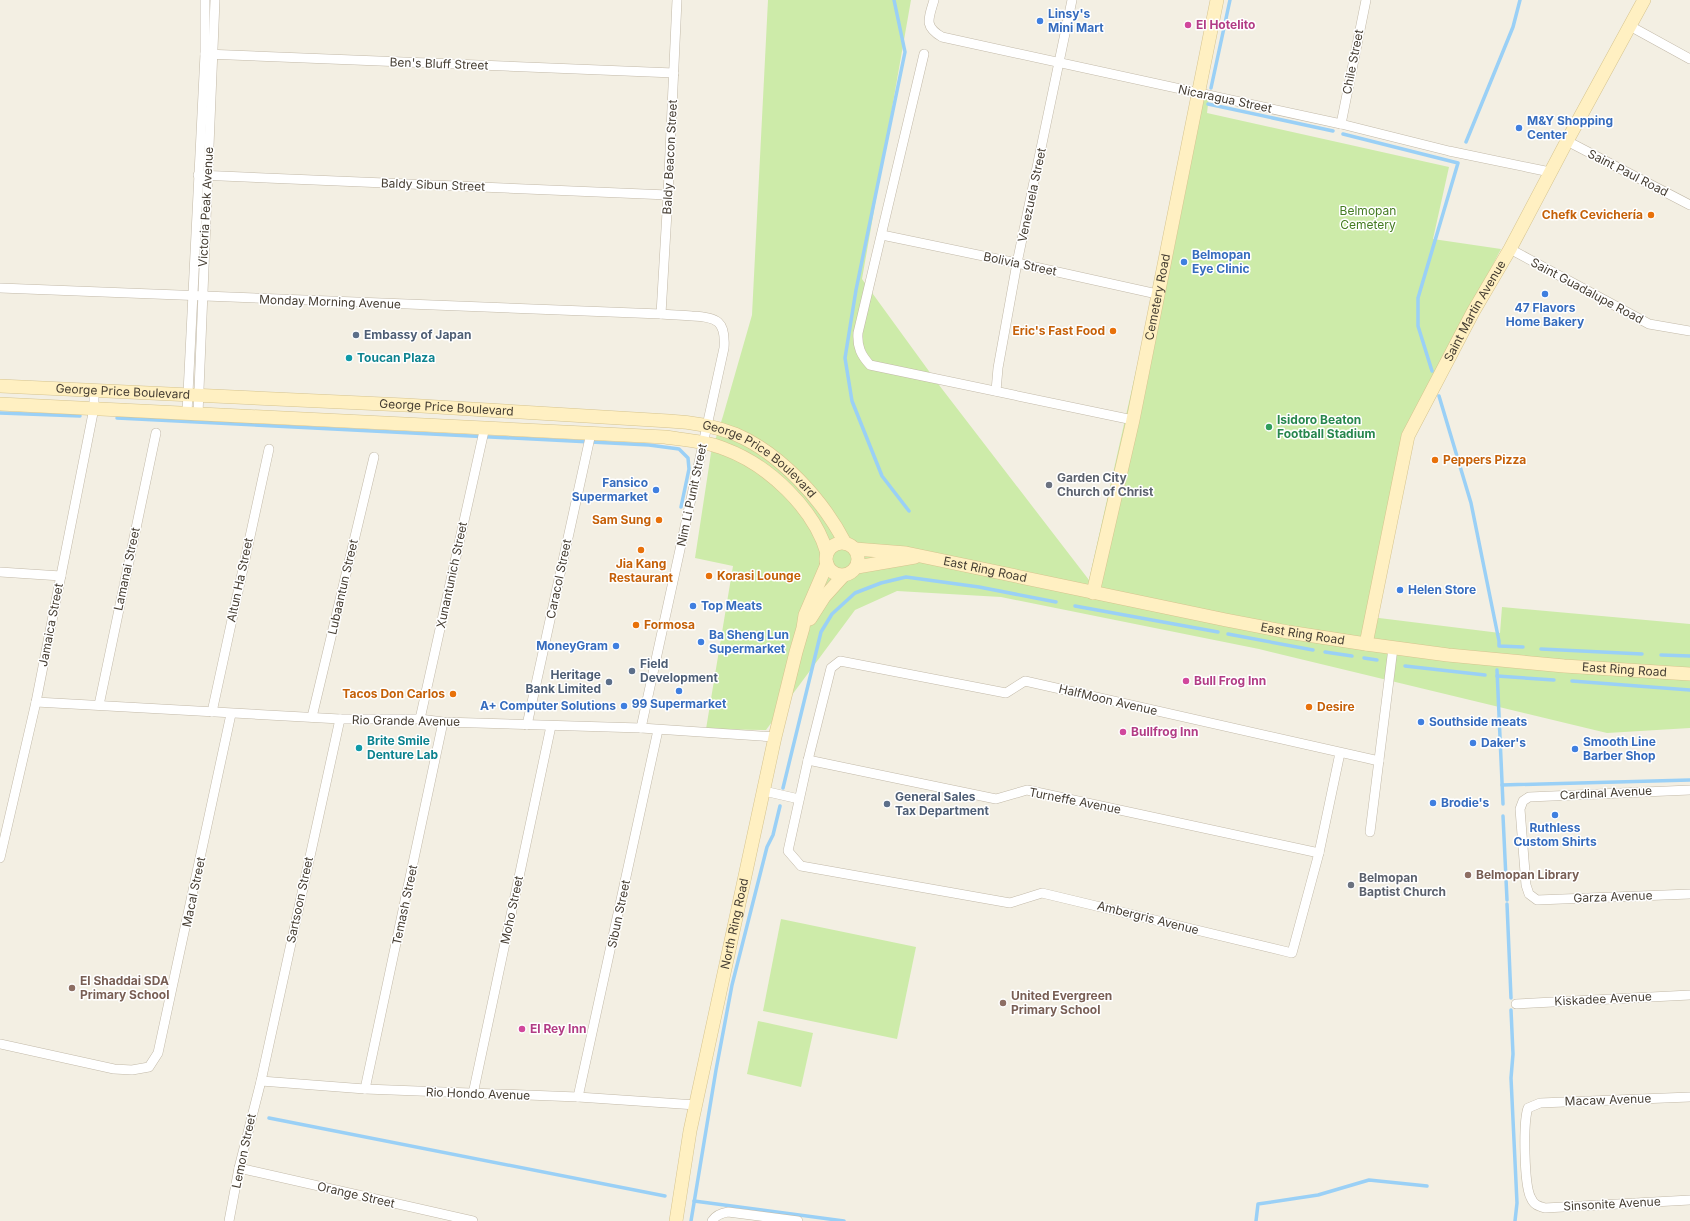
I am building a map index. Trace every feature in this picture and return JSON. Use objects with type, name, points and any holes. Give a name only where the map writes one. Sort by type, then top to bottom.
[{"type":"main road","name":"Cemetery Road","points":[[1093,593],[1132,420],[1217,0]]},
{"type":"main road","name":"Saint Martin Avenue","points":[[1366,644],[1408,436],[1473,312],[1510,249],[1550,172],[1644,0]]},
{"type":"main road","name":"George Price Boulevard","points":[[0,386],[405,406],[669,421],[707,426],[735,434],[750,442],[788,470],[804,485],[823,507],[850,546]]},
{"type":"main road","name":"George Price Boulevard","points":[[0,404],[665,437],[703,443],[724,448],[738,455],[767,472],[778,482],[798,502],[820,534],[827,559]]},
{"type":"main road","points":[[404,423],[405,406]]},
{"type":"main road","points":[[778,482],[788,470]]},
{"type":"main road","points":[[834,545],[898,551],[921,556],[857,568],[848,575],[843,576],[833,573],[827,559],[834,545]]},
{"type":"main road","points":[[850,546],[859,558],[857,568]]},
{"type":"main road","name":"East Ring Road","points":[[921,556],[1265,628],[1366,644],[1577,667],[1690,674]]},
{"type":"main road","name":"North Ring Road","points":[[676,1221],[690,1131],[775,737],[803,628],[806,610],[827,559]]},
{"type":"main road","name":"North Ring Road","points":[[803,628],[824,597],[843,576]]},
{"type":"street","points":[[192,414],[192,296],[198,175],[209,55],[205,0]]},
{"type":"street","name":"Victoria Peak Avenue","points":[[193,396],[202,296],[208,175],[209,55],[215,0]]},
{"type":"street","name":"Baldy Beacon Street","points":[[661,314],[677,0]]},
{"type":"street","name":"Nicaragua Street","points":[[934,0],[928,23],[932,31],[942,37],[1059,64],[1341,124],[1449,151],[1550,172]]},
{"type":"street","name":"Venezuela Street","points":[[996,390],[998,368],[1017,263],[1072,0]]},
{"type":"street","name":"Chile Street","points":[[1341,124],[1366,0]]},
{"type":"street","points":[[1630,26],[1690,59]]},
{"type":"street","points":[[924,54],[858,333],[857,341],[860,351],[870,365],[996,390],[1132,420]]},
{"type":"street","name":"Ben's Bluff Street","points":[[209,55],[674,74]]},
{"type":"street","name":"Saint Paul Road","points":[[1567,141],[1690,205]]},
{"type":"street","name":"Baldy Sibun Street","points":[[198,175],[668,195]]},
{"type":"street","name":"Bolivia Street","points":[[882,235],[1157,294]]},
{"type":"street","name":"Saint Guadalupe Road","points":[[1510,249],[1649,324],[1690,331]]},
{"type":"street","name":"Monday Morning Avenue","points":[[0,288],[661,314]]},
{"type":"street","name":"Nim Li Punit Street","points":[[641,728],[724,348],[725,334],[717,320],[708,316],[661,314]]},
{"type":"street","name":"Jamaica Street","points":[[0,858],[36,702],[94,408],[94,390]]},
{"type":"street","name":"Xunantunich Street","points":[[420,719],[484,430]]},
{"type":"street","name":"Lamanai Street","points":[[99,705],[156,433]]},
{"type":"street","name":"Caracol Street","points":[[526,725],[590,433]]},
{"type":"street","name":"Altun Ha Street","points":[[212,712],[269,449]]},
{"type":"street","name":"Lubaantun Street","points":[[312,717],[374,457]]},
{"type":"street","points":[[0,572],[61,576]]},
{"type":"street","points":[[1370,832],[1393,648]]},
{"type":"street","name":"HalfMoon Avenue","points":[[808,760],[831,668],[840,661],[1006,693],[1025,681],[1379,761]]},
{"type":"street","name":"Rio Grande Avenue","points":[[36,702],[231,714],[340,719],[420,719],[443,722],[641,728],[775,737]]},
{"type":"street","name":"Macal Street","points":[[0,1044],[114,1069],[132,1070],[149,1067],[158,1053],[231,714]]},
{"type":"street","name":"Sartsoon Street","points":[[261,1081],[340,719]]},
{"type":"street","name":"Temash Street","points":[[365,1089],[443,722]]},
{"type":"street","name":"Moho Street","points":[[473,1094],[551,726]]},
{"type":"street","name":"Sibun Street","points":[[578,1097],[658,730]]},
{"type":"street","name":"Ambergris Avenue","points":[[799,799],[788,851],[801,866],[1010,903],[1042,893],[1292,953],[1319,853],[1340,752]]},
{"type":"street","points":[[764,792],[799,799],[808,760]]},
{"type":"street","name":"Turneffe Avenue","points":[[808,760],[996,799],[1026,790],[1319,853]]},
{"type":"street","name":"Cardinal Avenue","points":[[1537,900],[1529,894],[1526,885],[1520,809],[1523,801],[1529,797],[1690,790]]},
{"type":"street","name":"Garza Avenue","points":[[1537,900],[1690,894]]},
{"type":"street","name":"Kiskadee Avenue","points":[[1516,1004],[1690,994]]},
{"type":"street","name":"Rio Hondo Avenue","points":[[261,1081],[365,1089],[578,1097],[696,1105]]},
{"type":"street","name":"Lemon Street","points":[[229,1221],[239,1168],[261,1081]]},
{"type":"street","name":"Macaw Avenue","points":[[1535,1205],[1530,1197],[1525,1160],[1525,1117],[1528,1108],[1540,1103],[1690,1097]]},
{"type":"street","name":"Orange Street","points":[[239,1168],[473,1221]]},
{"type":"street","name":"Sinsonite Avenue","points":[[1535,1205],[1545,1208],[1690,1200]]},
{"type":"street","points":[[712,1221],[714,1217],[721,1213],[728,1212],[798,1221]]},
{"type":"green space","name":"Belmopan Cemetery","points":[[768,0],[911,0],[862,279],[939,385],[1089,580],[1198,95],[1209,96],[1207,113],[1449,167],[1433,239],[1501,249],[1406,432],[1371,617],[1500,633],[1502,607],[1690,624],[1690,728],[1607,733],[1259,649],[1001,597],[897,591],[855,610],[766,730],[706,729],[733,566],[695,558],[711,453],[752,315]]},
{"type":"green space","points":[[781,919],[916,947],[897,1039],[763,1011]]},
{"type":"green space","points":[[758,1021],[813,1033],[801,1087],[747,1074]]},
{"type":"waterway","points":[[894,0],[905,52],[856,290],[845,358],[852,401],[882,476],[909,511]]},
{"type":"waterway","points":[[1211,88],[1230,0]]},
{"type":"waterway","points":[[1466,142],[1513,27],[1520,0]]},
{"type":"waterway","points":[[1208,104],[1333,131]]},
{"type":"waterway","points":[[1343,134],[1458,163],[1418,298],[1418,326],[1432,371]]},
{"type":"waterway","points":[[1439,396],[1471,503],[1499,646],[1523,647]]},
{"type":"waterway","points":[[0,413],[80,416]]},
{"type":"waterway","points":[[117,418],[649,445],[679,449],[688,458],[689,469],[681,507]]},
{"type":"waterway","points":[[783,788],[821,632],[832,614],[855,593],[881,583],[906,577],[979,587],[1056,602]]},
{"type":"waterway","points":[[1075,606],[1218,632]]},
{"type":"waterway","points":[[1228,634],[1313,650]]},
{"type":"waterway","points":[[1541,649],[1642,654]]},
{"type":"waterway","points":[[1325,652],[1352,656]]},
{"type":"waterway","points":[[1661,655],[1690,656]]},
{"type":"waterway","points":[[1364,658],[1377,660]]},
{"type":"waterway","points":[[1405,666],[1485,675]]},
{"type":"waterway","points":[[1497,670],[1503,804]]},
{"type":"waterway","points":[[1497,676],[1554,680]]},
{"type":"waterway","points":[[1572,681],[1690,690]]},
{"type":"waterway","points":[[1502,785],[1690,780]]},
{"type":"waterway","points":[[691,1221],[716,1070],[732,985],[767,847],[773,835],[780,806]]},
{"type":"waterway","points":[[1503,816],[1507,900]]},
{"type":"waterway","points":[[1507,904],[1511,998]]},
{"type":"waterway","points":[[1511,1010],[1513,1054],[1511,1078],[1517,1203],[1515,1221]]},
{"type":"waterway","points":[[269,1118],[665,1196]]},
{"type":"waterway","points":[[1256,1221],[1258,1204],[1318,1195],[1369,1180],[1427,1186]]},
{"type":"waterway","points":[[694,1201],[844,1221]]},
{"type":"place","name":"Linsy's Mini Mart","points":[[1040,21]]},
{"type":"place","name":"El Hotelito","points":[[1188,25]]},
{"type":"place","name":"M&Y Shopping Center","points":[[1519,128]]},
{"type":"place","name":"Chefk Cevichería","points":[[1651,215]]},
{"type":"place","name":"Belmopan Eye Clinic","points":[[1184,262]]},
{"type":"place","name":"47 Flavors Home Bakery","points":[[1545,294]]},
{"type":"place","name":"Eric's Fast Food","points":[[1113,331]]},
{"type":"place","name":"Embassy of Japan","points":[[356,335]]},
{"type":"place","name":"Toucan Plaza","points":[[349,358]]},
{"type":"place","name":"Isidoro Beaton Football Stadium","points":[[1269,427]]},
{"type":"place","name":"Peppers Pizza","points":[[1435,460]]},
{"type":"place","name":"Garden City Church of Christ","points":[[1049,485]]},
{"type":"place","name":"Fansico Supermarket","points":[[656,490]]},
{"type":"place","name":"Sam Sung","points":[[659,520]]},
{"type":"place","name":"Jia Kang Restaurant","points":[[641,550]]},
{"type":"place","name":"Korasi Lounge","points":[[709,576]]},
{"type":"place","name":"Helen Store","points":[[1400,590]]},
{"type":"place","name":"Top Meats","points":[[693,606]]},
{"type":"place","name":"Formosa","points":[[636,625]]},
{"type":"place","name":"Ba Sheng Lun Supermarket","points":[[701,642]]},
{"type":"place","name":"MoneyGram","points":[[616,646]]},
{"type":"place","name":"Field Development","points":[[632,671]]},
{"type":"place","name":"Bull Frog Inn","points":[[1186,681]]},
{"type":"place","name":"Heritage Bank Limited","points":[[609,682]]},
{"type":"place","name":"99 Supermarket","points":[[679,691]]},
{"type":"place","name":"Tacos Don Carlos","points":[[453,694]]},
{"type":"place","name":"A+ Computer Solutions","points":[[624,706]]},
{"type":"place","name":"Desire","points":[[1309,707]]},
{"type":"place","name":"Southside meats","points":[[1421,722]]},
{"type":"place","name":"Bullfrog Inn","points":[[1123,732]]},
{"type":"place","name":"Daker's","points":[[1473,743]]},
{"type":"place","name":"Brite Smile Denture Lab","points":[[359,748]]},
{"type":"place","name":"Smooth Line Barber Shop","points":[[1575,749]]},
{"type":"place","name":"Brodie's","points":[[1433,803]]},
{"type":"place","name":"General Sales Tax Department","points":[[887,804]]},
{"type":"place","name":"Ruthless Custom Shirts","points":[[1555,815]]},
{"type":"place","name":"Belmopan Library","points":[[1468,875]]},
{"type":"place","name":"Belmopan Baptist Church","points":[[1351,885]]},
{"type":"place","name":"El Shaddai SDA Primary School","points":[[72,988]]},
{"type":"place","name":"United Evergreen Primary School","points":[[1003,1003]]},
{"type":"place","name":"El Rey Inn","points":[[522,1029]]}]
